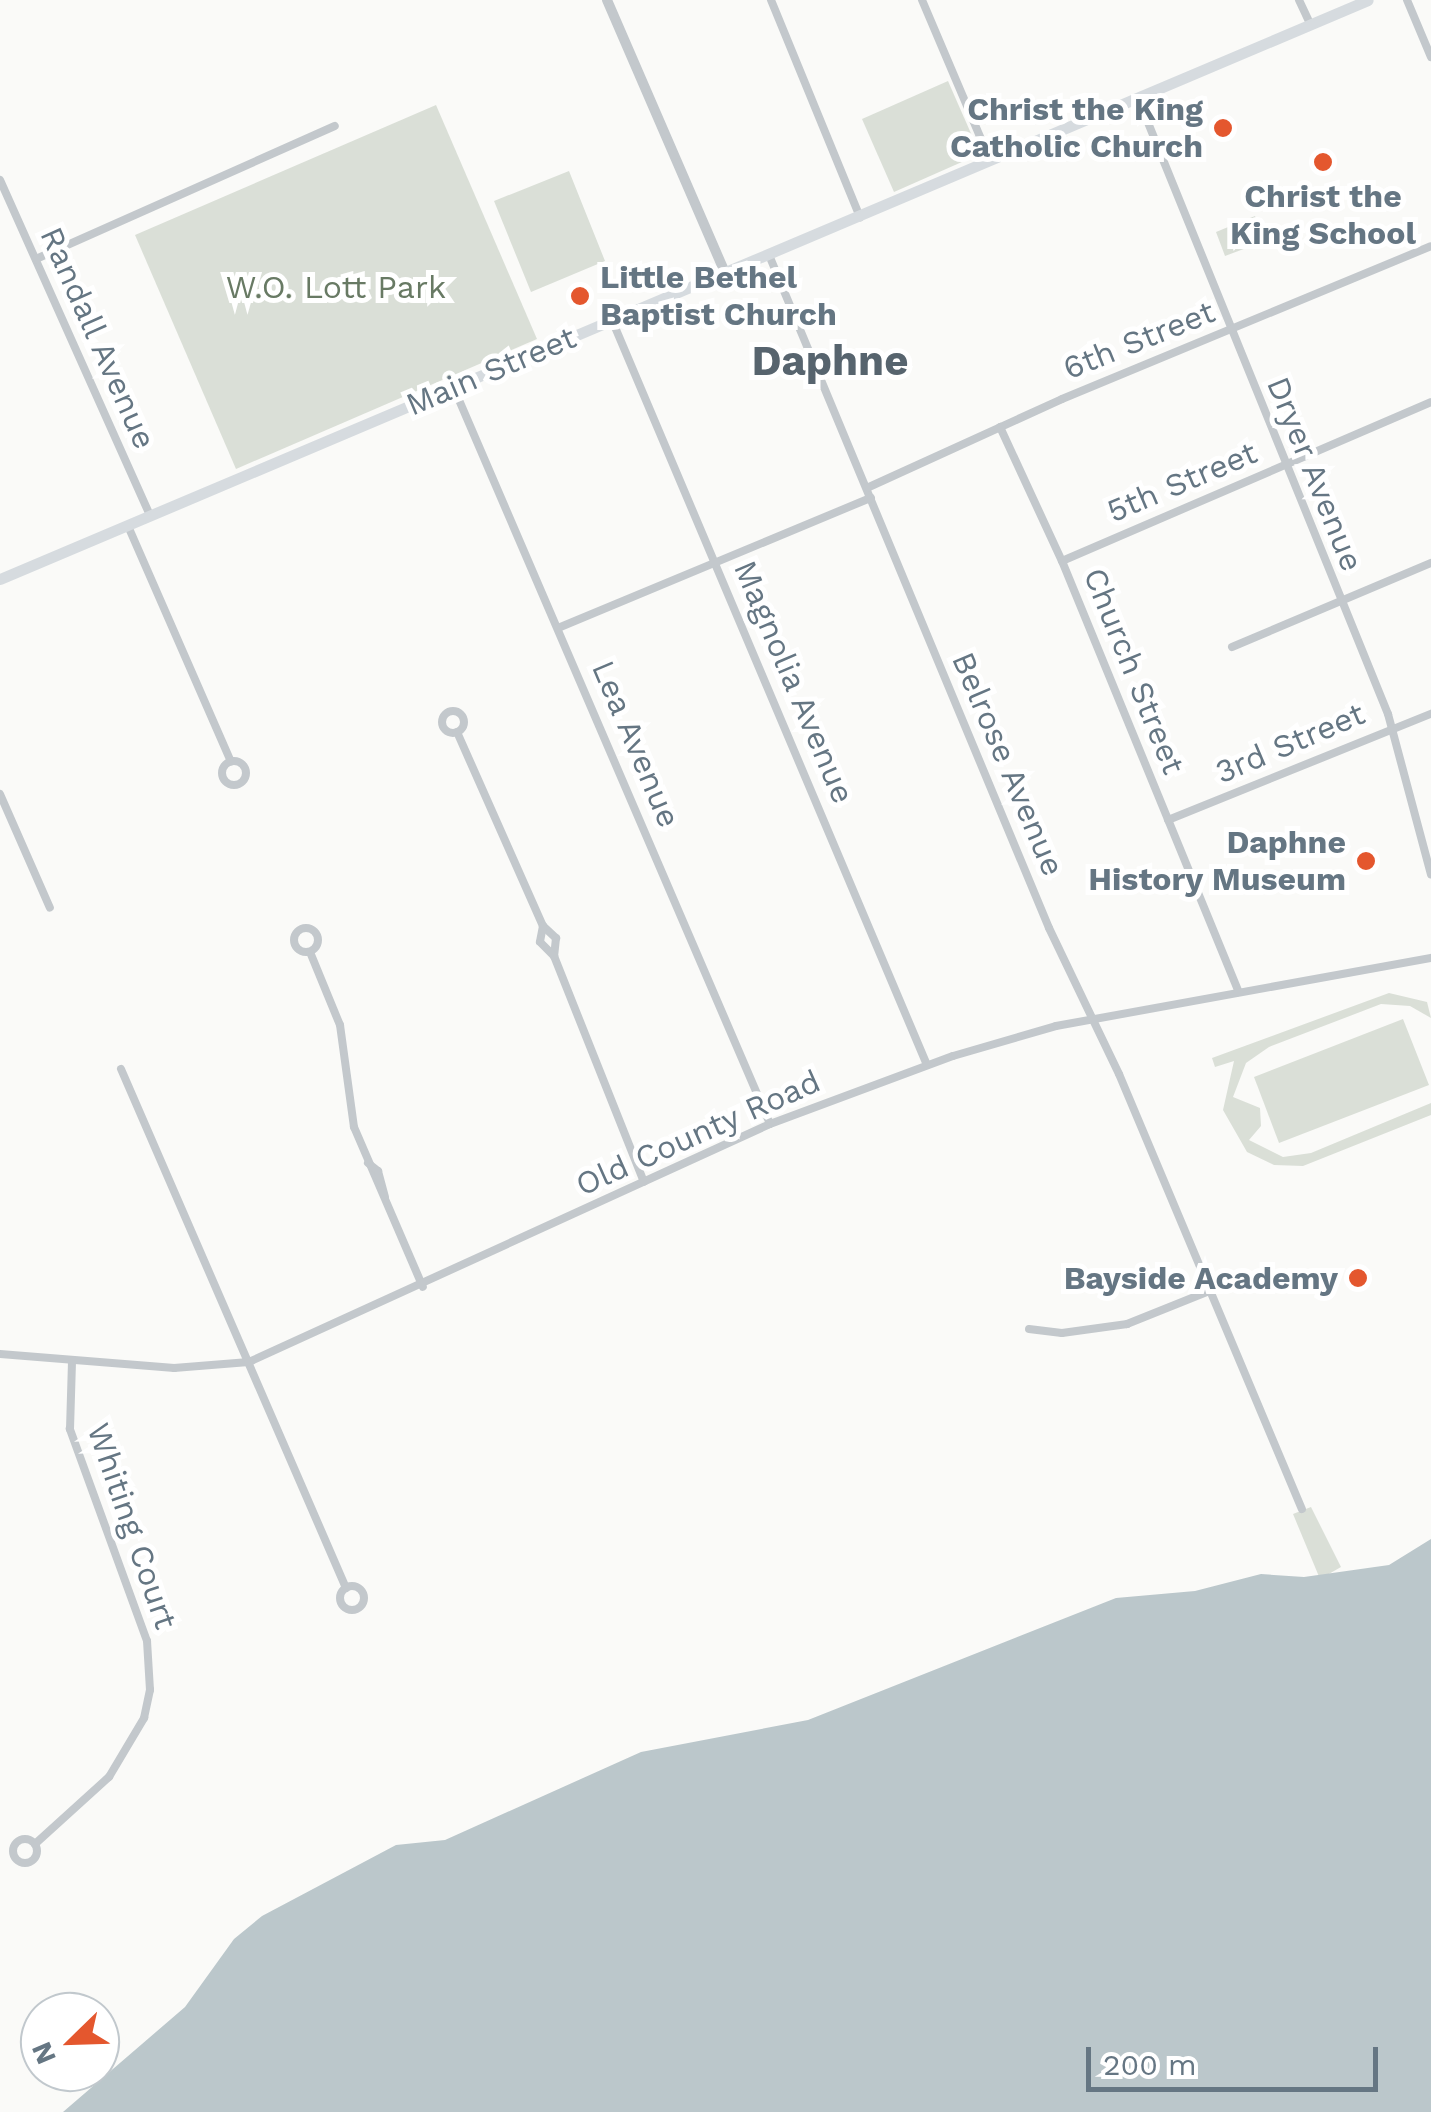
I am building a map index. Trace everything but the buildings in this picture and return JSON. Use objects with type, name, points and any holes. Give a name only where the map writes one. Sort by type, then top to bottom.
[{"type":"main road","name":"Main Street","points":[[0,579],[131,532],[150,516],[1368,0]]},
{"type":"street","points":[[607,0],[725,274]]},
{"type":"street","points":[[771,0],[860,217]]},
{"type":"street","points":[[922,0],[990,160]]},
{"type":"street","points":[[1299,0],[1310,24]]},
{"type":"street","points":[[1407,0],[1431,57]]},
{"type":"street","name":"Dryer Avenue","points":[[1138,98],[1393,727],[1431,874]]},
{"type":"street","points":[[36,259],[335,126]]},
{"type":"street","name":"Randall Avenue","points":[[0,180],[150,516]]},
{"type":"street","name":"6th Street","points":[[558,628],[718,564],[1000,427],[1431,246]]},
{"type":"street","name":"Belrose Avenue","points":[[769,256],[1302,1509]]},
{"type":"street","name":"Magnolia Avenue","points":[[612,320],[928,1065]]},
{"type":"street","name":"Lea Avenue","points":[[453,386],[770,1124]]},
{"type":"street","name":"5th Street","points":[[1062,560],[1431,402]]},
{"type":"street","name":"Church Street","points":[[1000,427],[1062,560],[1240,992]]},
{"type":"street","points":[[131,532],[230,762]]},
{"type":"street","points":[[1232,647],[1431,562]]},
{"type":"street","name":"3rd Street","points":[[1168,820],[1431,714]]},
{"type":"street","points":[[457,732],[543,926],[556,938],[554,956]]},
{"type":"street","points":[[0,794],[50,908]]},
{"type":"street","points":[[543,926],[540,942],[554,956],[644,1182]]},
{"type":"street","points":[[310,952],[340,1025],[348,1102],[368,1163],[423,1288]]},
{"type":"street","name":"Old County Road","points":[[0,1354],[208,1369],[249,1362],[423,1288],[770,1124],[928,1065],[1092,1019],[1431,958]]},
{"type":"street","points":[[121,1069],[346,1588]]},
{"type":"street","points":[[1029,1328],[1062,1333],[1127,1324],[1209,1291]]},
{"type":"street","name":"Whiting Court","points":[[36,1844],[109,1777],[144,1718],[150,1690],[147,1642],[70,1430],[72,1360]]},
{"type":"green space","points":[[948,81],[980,154],[894,192],[862,119]]},
{"type":"green space","name":"W.O. Lott Park","points":[[436,105],[537,339],[236,469],[135,235]]},
{"type":"green space","points":[[569,171],[605,261],[531,292],[494,201]]},
{"type":"green space","points":[[1255,216],[1265,241],[1225,256],[1216,232]]},
{"type":"green space","points":[[1389,993],[1427,1002],[1431,1018],[1410,1006],[1381,1004],[1269,1047],[1246,1063],[1233,1097],[1260,1108],[1261,1126],[1249,1140],[1283,1157],[1311,1153],[1431,1103],[1431,1115],[1303,1166],[1274,1165],[1247,1152],[1223,1110],[1234,1061],[1215,1067],[1212,1058]]},
{"type":"green space","points":[[1403,1019],[1429,1085],[1279,1143],[1254,1077]]},
{"type":"green space","points":[[1311,1507],[1341,1567],[1320,1579],[1293,1514]]},
{"type":"shaded area","points":[[1431,1539],[1431,2112],[63,2112],[86,2092],[120,2092],[120,2063],[185,2007],[234,1939],[262,1916],[396,1845],[445,1840],[641,1752],[808,1720],[1116,1598],[1195,1591],[1261,1574],[1304,1577],[1389,1565]]},
{"type":"place","name":"Christ the King Catholic Church","points":[[1223,128]]},
{"type":"place","name":"Christ the King School","points":[[1323,162]]},
{"type":"place","name":"Little Bethel Baptist Church","points":[[580,296]]},
{"type":"place","name":"Daphne History Museum","points":[[1366,861]]},
{"type":"place","name":"Bayside Academy","points":[[1358,1278]]},
{"type":"district","name":"Daphne","points":[[830,361]]}]
